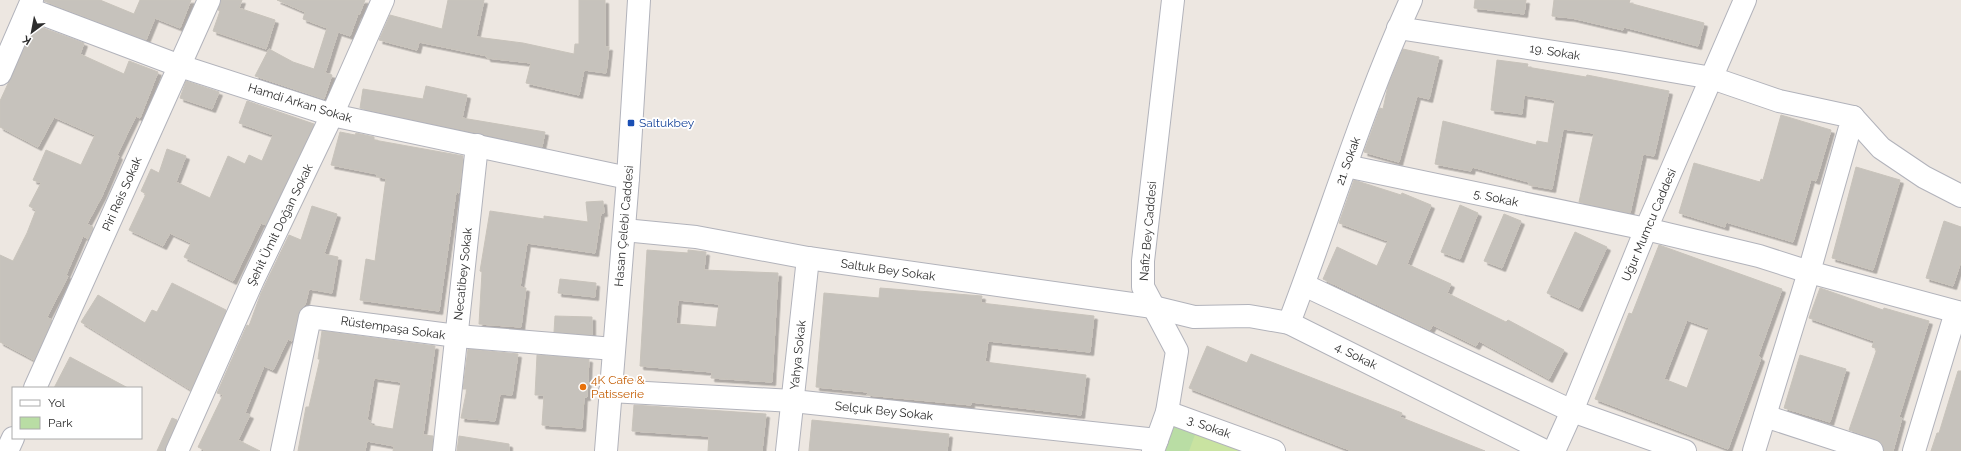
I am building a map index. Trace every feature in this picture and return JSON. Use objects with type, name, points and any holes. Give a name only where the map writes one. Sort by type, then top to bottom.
[{"type":"street","name":"Piri Reis Sokak","points":[[35,387],[209,0]]},
{"type":"street","name":"Şehit Ümit Doğan Sokak","points":[[177,451],[253,280],[332,115],[383,0]]},
{"type":"street","name":"Hasan Çelebi Caddesi","points":[[606,451],[628,178],[639,0]]},
{"type":"street","name":"Nafiz Bey Caddesi","points":[[1173,0],[1144,261],[1143,286],[1177,351]]},
{"type":"street","name":"21. Sokak","points":[[1289,323],[1398,28],[1411,0]]},
{"type":"street","name":"Uğur Mumcu Caddesi","points":[[1554,451],[1572,411],[1646,229],[1745,0]]},
{"type":"street","name":"Hamdi Arkan Sokak","points":[[30,4],[180,66],[332,115],[628,178]]},
{"type":"street","points":[[0,74],[30,4]]},
{"type":"street","name":"19. Sokak","points":[[1398,28],[1712,78],[1779,101],[1853,117]]},
{"type":"street","points":[[1853,117],[1881,148],[1924,177],[1961,196]]},
{"type":"street","points":[[1754,451],[1809,272],[1853,117]]},
{"type":"street","name":"Necatibey Sokak","points":[[444,451],[477,146]]},
{"type":"street","name":"5. Sokak","points":[[1346,166],[1646,229],[1759,256],[1809,272],[1958,312]]},
{"type":"street","name":"Saltuk Bey Sokak","points":[[624,230],[696,237],[808,258],[1153,306]]},
{"type":"street","name":"Yahya Sokak","points":[[787,451],[808,258]]},
{"type":"street","points":[[1304,285],[1572,411],[1685,451]]},
{"type":"street","name":"4. Sokak","points":[[1153,306],[1194,317],[1249,316],[1289,323],[1545,451]]},
{"type":"street","points":[[1914,451],[1958,312]]},
{"type":"street","name":"Rüstempaşa Sokak","points":[[282,451],[310,317],[457,336],[614,349]]},
{"type":"street","points":[[1155,446],[1167,412],[1177,351],[1194,317]]},
{"type":"street","name":"Selçuk Bey Sokak","points":[[610,390],[793,401],[1155,446]]},
{"type":"street","name":"3. Sokak","points":[[1167,412],[1274,451]]},
{"type":"street","points":[[1765,416],[1872,451]]},
{"type":"street","points":[[7,451],[13,439]]},
{"type":"green space","points":[[1167,412],[1267,451],[1153,451]]},
{"type":"green space","points":[[1196,432],[1251,451],[1189,451]]},
{"type":"building","points":[[100,0],[134,14],[140,0],[191,0],[180,28],[155,18],[146,40],[44,1]]},
{"type":"building","points":[[221,0],[242,0],[239,8],[275,20],[266,49],[213,31],[220,11],[218,10]]},
{"type":"building","points":[[277,0],[365,0],[350,36],[338,32],[325,73],[332,75],[324,99],[255,76],[269,49],[293,62],[314,69],[327,28],[303,19],[305,12]]},
{"type":"building","points":[[448,0],[484,0],[476,37],[523,43],[574,54],[575,44],[579,44],[579,0],[605,0],[605,47],[609,47],[606,73],[584,70],[579,95],[526,83],[531,63],[487,58],[487,56],[419,42],[417,50],[379,40],[390,15],[442,29]]},
{"type":"building","points":[[1475,0],[1526,0],[1524,14],[1474,8]]},
{"type":"building","points":[[1554,0],[1630,0],[1629,3],[1704,23],[1698,46],[1624,27],[1623,30],[1572,18],[1552,16]]},
{"type":"building","points":[[35,25],[84,43],[80,54],[124,74],[129,61],[158,72],[140,118],[136,116],[117,155],[119,156],[102,196],[87,224],[93,227],[88,239],[83,236],[66,275],[68,276],[47,317],[52,320],[34,360],[0,342],[0,255],[13,261],[27,233],[36,210],[29,206],[41,183],[33,180],[46,150],[81,165],[95,135],[54,117],[38,147],[0,127],[0,101]]},
{"type":"building","points":[[1403,49],[1439,57],[1429,99],[1417,96],[1399,162],[1364,152],[1380,108],[1383,109],[1388,86]]},
{"type":"building","points":[[1497,60],[1528,64],[1527,67],[1586,77],[1587,75],[1669,91],[1654,156],[1643,154],[1630,213],[1579,202],[1594,133],[1563,129],[1552,189],[1529,185],[1529,182],[1472,167],[1471,171],[1435,164],[1443,121],[1536,145],[1537,141],[1548,143],[1555,100],[1524,95],[1522,114],[1491,110]]},
{"type":"building","points":[[186,81],[219,92],[212,109],[180,98]]},
{"type":"building","points":[[426,86],[467,95],[462,118],[545,132],[542,147],[360,108],[363,89],[423,99]]},
{"type":"building","points":[[247,101],[314,124],[266,225],[261,223],[233,281],[184,257],[191,243],[170,233],[163,246],[129,230],[146,194],[141,191],[151,169],[159,173],[167,149],[186,156],[176,182],[210,198],[228,156],[245,164],[249,155],[262,161],[273,135],[239,123]]},
{"type":"building","points":[[1781,115],[1831,130],[1816,181],[1811,179],[1793,242],[1726,222],[1725,227],[1679,213],[1694,163],[1760,182],[1761,179],[1763,180]]},
{"type":"building","points":[[340,132],[355,135],[356,133],[374,137],[374,140],[463,156],[459,193],[456,192],[439,311],[360,300],[366,259],[375,261],[386,178],[377,177],[377,174],[331,165]]},
{"type":"building","points":[[1856,167],[1900,180],[1873,270],[1832,258]]},
{"type":"building","points":[[1354,180],[1401,195],[1402,193],[1431,205],[1407,264],[1451,284],[1447,293],[1506,322],[1508,320],[1564,350],[1549,379],[1479,341],[1476,346],[1433,325],[1430,330],[1323,279],[1337,247],[1377,266],[1388,241],[1339,223]]},
{"type":"building","points":[[603,201],[604,213],[601,213],[595,253],[527,243],[520,287],[526,288],[521,327],[479,324],[482,272],[480,271],[490,211],[544,219],[544,216],[588,222],[586,202]]},
{"type":"building","points":[[1460,205],[1478,213],[1460,259],[1441,252]]},
{"type":"building","points":[[312,206],[337,214],[324,254],[338,257],[332,293],[309,289],[305,305],[298,314],[292,341],[288,339],[273,370],[264,366],[245,413],[250,415],[238,440],[260,451],[206,451],[198,447],[223,395],[217,393],[247,325],[249,326],[261,293],[289,235],[301,240]]},
{"type":"building","points":[[1504,214],[1521,221],[1502,268],[1484,261]]},
{"type":"building","points":[[1944,221],[1961,227],[1961,261],[1953,286],[1926,278]]},
{"type":"building","points":[[1575,232],[1607,247],[1579,308],[1547,293]]},
{"type":"building","points":[[1659,245],[1782,289],[1758,356],[1761,358],[1728,449],[1595,399],[1629,313],[1632,314]],"holes":[[[1687,320],[1709,328],[1687,388],[1664,379]]]},
{"type":"building","points":[[647,250],[688,253],[688,250],[706,252],[704,270],[778,273],[772,382],[711,378],[712,372],[640,366]],"holes":[[[678,300],[719,304],[716,327],[676,324]]]},
{"type":"building","points":[[560,279],[596,283],[595,297],[558,293]]},
{"type":"building","points":[[172,283],[226,310],[191,390],[81,322],[98,295],[145,323],[152,310],[157,312]]},
{"type":"building","points":[[880,288],[982,296],[981,303],[1094,316],[1090,352],[988,341],[985,362],[1086,375],[1081,415],[971,402],[971,405],[867,395],[868,392],[816,387],[824,293],[879,298]]},
{"type":"building","points":[[1820,288],[1883,310],[1884,308],[1929,321],[1899,417],[1902,418],[1893,451],[1884,451],[1882,443],[1876,439],[1849,430],[1877,349],[1872,347],[1874,341],[1809,318]]},
{"type":"building","points":[[555,316],[592,317],[592,335],[554,332]]},
{"type":"building","points":[[322,331],[435,346],[423,435],[433,436],[432,451],[393,451],[394,446],[367,441],[365,451],[298,451],[306,407],[309,407],[320,359],[318,359]],"holes":[[[374,378],[401,382],[393,429],[370,425],[371,421],[367,420]]]},
{"type":"building","points":[[1207,346],[1247,363],[1251,354],[1402,413],[1400,417],[1485,451],[1352,451],[1189,388]]},
{"type":"building","points":[[468,349],[518,354],[512,395],[500,394],[495,421],[461,418],[467,389],[463,389]]},
{"type":"building","points":[[537,355],[589,359],[587,397],[584,397],[582,428],[542,425],[544,395],[535,395]]},
{"type":"building","points":[[1800,355],[1846,369],[1830,422],[1784,408]]},
{"type":"building","points":[[70,357],[126,387],[55,387]]},
{"type":"building","points":[[1958,371],[1961,371],[1961,451],[1931,451],[1937,433],[1939,433]]},
{"type":"building","points":[[634,405],[766,414],[762,451],[708,451],[709,436],[632,431]]},
{"type":"building","points":[[172,418],[177,420],[165,451],[157,451]]},
{"type":"building","points":[[812,420],[949,434],[947,451],[809,451]]},
{"type":"building","points":[[459,436],[509,444],[509,451],[457,451]]},
{"type":"place","name":"Saltukbey","points":[[631,123]]},
{"type":"place","name":"4K Cafe & Patisserie","points":[[583,387]]}]
